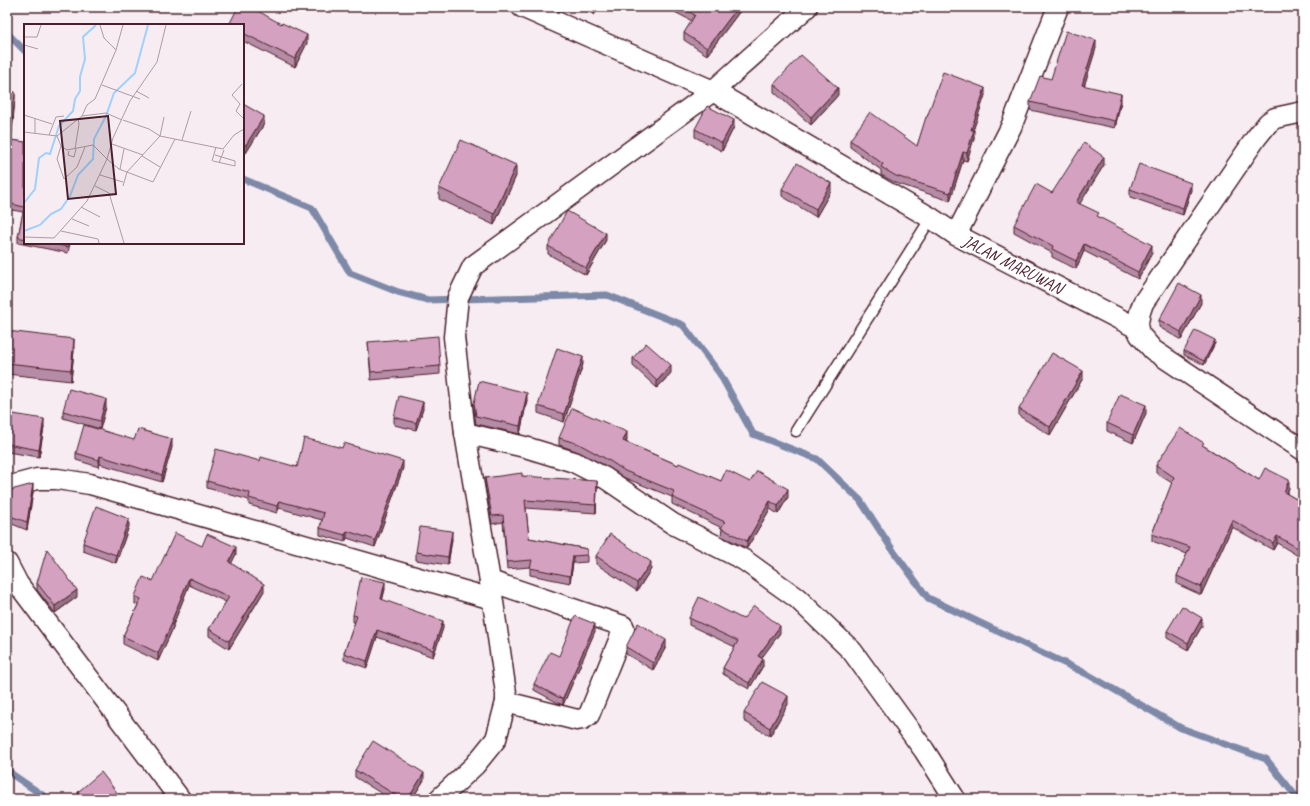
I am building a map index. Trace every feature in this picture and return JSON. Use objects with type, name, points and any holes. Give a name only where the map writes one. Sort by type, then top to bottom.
[{"type":"street","name":"JALAN MARUWAN","points":[[522,7],[712,91],[931,218],[956,235],[1137,328],[1140,335],[1153,350],[1303,450]]},
{"type":"street","points":[[439,799],[475,765],[496,739],[506,702],[491,590],[465,433],[454,337],[458,297],[473,266],[712,91],[807,7]]},
{"type":"street","points":[[956,235],[1011,127],[1058,7]]},
{"type":"street","points":[[1137,328],[1143,303],[1268,122],[1275,118],[1303,112]]},
{"type":"street","points":[[465,433],[525,447],[574,462],[605,478],[674,524],[744,560],[798,598],[852,651],[924,750],[955,799]]},
{"type":"street","points":[[7,487],[37,479],[57,479],[90,484],[623,626],[624,628],[589,715],[583,719],[577,720],[506,702]]},
{"type":"street","points":[[7,563],[18,584],[180,799]]},
{"type":"lane","points":[[796,431],[931,218]]},
{"type":"building","points":[[238,7],[251,7],[281,24],[282,23],[307,35],[295,59],[244,34],[244,24],[230,24]]},
{"type":"building","points":[[679,7],[738,7],[707,48],[684,33],[695,15]]},
{"type":"building","points":[[1066,31],[1096,40],[1082,85],[1121,94],[1115,121],[1030,102],[1040,76],[1051,79]]},
{"type":"building","points":[[801,55],[838,88],[811,117],[774,84]]},
{"type":"building","points":[[943,72],[985,88],[971,130],[974,130],[967,153],[963,152],[950,193],[896,176],[881,167],[883,164],[850,140],[870,112],[917,146]]},
{"type":"building","points":[[7,91],[15,92],[11,140],[24,142],[24,207],[7,203]]},
{"type":"building","points":[[244,105],[264,116],[246,145],[244,144]]},
{"type":"building","points":[[707,106],[734,120],[722,143],[695,129]]},
{"type":"building","points":[[461,140],[516,165],[494,214],[439,188]]},
{"type":"building","points":[[1084,143],[1104,157],[1076,202],[1099,213],[1097,216],[1152,245],[1138,272],[1084,244],[1076,261],[1052,249],[1053,246],[1014,225],[1036,184],[1052,193]]},
{"type":"building","points":[[797,163],[831,183],[816,209],[782,189]]},
{"type":"building","points":[[1139,164],[1191,183],[1183,208],[1130,189]]},
{"type":"building","points":[[24,207],[24,239],[18,237]]},
{"type":"building","points":[[567,211],[606,233],[586,268],[548,246]]},
{"type":"building","points":[[52,244],[69,244],[68,247]]},
{"type":"building","points":[[1179,283],[1201,295],[1181,332],[1159,320]]},
{"type":"building","points":[[1195,330],[1215,340],[1204,361],[1184,351]]},
{"type":"building","points":[[7,331],[74,339],[71,370],[7,363]]},
{"type":"building","points":[[438,336],[440,366],[371,372],[368,342]]},
{"type":"building","points":[[646,343],[671,365],[657,381],[633,358]]},
{"type":"building","points":[[557,348],[583,357],[564,414],[538,406]]},
{"type":"building","points":[[1052,353],[1083,371],[1050,427],[1019,409]]},
{"type":"building","points":[[479,381],[527,393],[520,426],[476,416],[474,403]]},
{"type":"building","points":[[69,389],[106,399],[100,421],[63,411]]},
{"type":"building","points":[[1120,394],[1146,405],[1133,435],[1107,423]]},
{"type":"building","points":[[399,396],[423,402],[416,423],[394,417]]},
{"type":"building","points":[[572,408],[627,432],[623,441],[678,465],[679,463],[721,481],[726,470],[750,482],[757,471],[788,489],[778,506],[770,501],[747,541],[721,528],[725,522],[672,497],[674,491],[625,471],[579,444],[559,438]]},
{"type":"building","points":[[7,413],[44,419],[39,450],[7,444]]},
{"type":"building","points":[[84,425],[134,440],[138,429],[172,439],[162,475],[100,456],[99,460],[76,453]]},
{"type":"building","points":[[1180,428],[1204,443],[1202,445],[1259,480],[1265,468],[1289,480],[1284,492],[1303,503],[1303,551],[1277,536],[1273,543],[1232,520],[1201,587],[1177,576],[1190,547],[1152,534],[1174,477],[1156,465]]},
{"type":"building","points":[[304,438],[342,448],[344,443],[403,461],[375,540],[347,531],[345,535],[320,528],[324,513],[279,501],[277,506],[249,498],[250,493],[207,481],[216,449],[260,461],[261,457],[297,467]]},
{"type":"building","points":[[522,473],[522,476],[597,481],[596,505],[525,500],[529,538],[587,549],[587,555],[573,556],[570,576],[530,568],[532,560],[507,562],[503,515],[492,516],[485,478]]},
{"type":"building","points":[[33,484],[27,522],[7,515],[7,491]]},
{"type":"building","points":[[96,506],[129,519],[116,555],[83,543]]},
{"type":"building","points":[[420,527],[452,531],[448,557],[416,552]]},
{"type":"building","points":[[175,533],[202,546],[207,534],[236,547],[229,562],[264,584],[229,641],[209,629],[229,597],[189,578],[172,620],[173,621],[158,653],[123,636],[141,599],[135,596],[143,577],[153,581]]},
{"type":"building","points":[[610,534],[651,562],[637,583],[596,556]]},
{"type":"building","points":[[47,549],[77,590],[55,606],[37,583]]},
{"type":"building","points":[[361,577],[385,582],[381,599],[443,621],[433,650],[377,630],[367,661],[344,653],[357,616],[353,615]]},
{"type":"building","points":[[699,597],[743,619],[754,606],[780,626],[758,656],[763,659],[749,683],[723,668],[738,641],[689,618]]},
{"type":"building","points":[[1182,606],[1202,618],[1188,643],[1167,631]]},
{"type":"building","points":[[575,616],[595,624],[563,698],[558,697],[534,684],[550,652],[559,656]]},
{"type":"building","points":[[638,623],[666,640],[653,663],[626,647]]},
{"type":"building","points":[[762,682],[788,696],[770,728],[744,713]]},
{"type":"building","points":[[373,741],[424,773],[408,799],[402,799],[355,770]]},
{"type":"building","points":[[101,772],[122,799],[83,799],[78,792]]},
{"type":"building","points":[[556,796],[561,799],[554,799]]},
{"type":"waterway","points":[[7,33],[24,50]]},
{"type":"waterway","points":[[244,179],[312,208],[350,273],[398,292],[428,300],[607,295],[683,325],[720,374],[753,434],[817,459],[860,500],[894,552],[928,598],[1087,674],[1181,728],[1266,759],[1298,799]]},
{"type":"waterway","points":[[7,769],[13,775],[48,799]]}]
